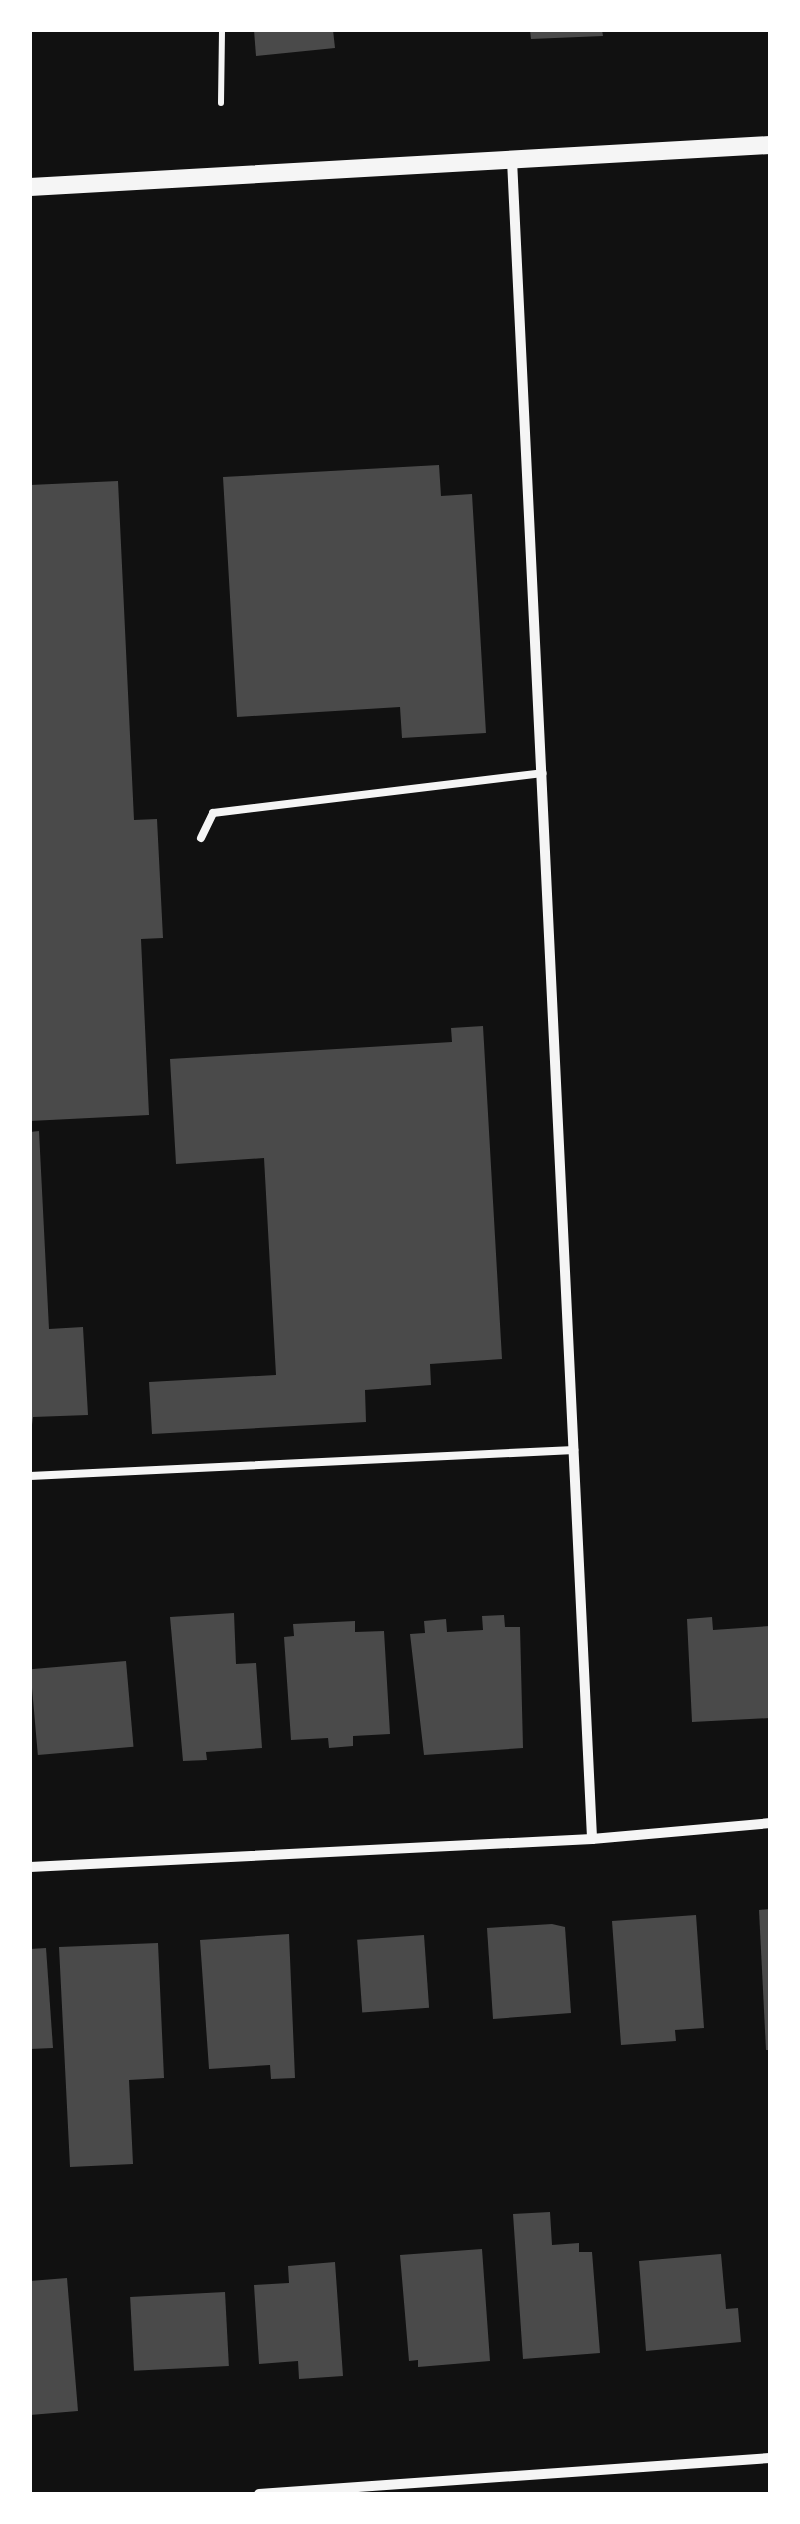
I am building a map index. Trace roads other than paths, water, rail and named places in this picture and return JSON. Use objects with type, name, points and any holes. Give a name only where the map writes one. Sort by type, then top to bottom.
[{"type":"street","points":[[30,187],[770,145]]},
{"type":"street","points":[[512,160],[592,1839]]},
{"type":"street","points":[[30,1868],[592,1839],[770,1823]]},
{"type":"street","points":[[259,2494],[770,2458]]},
{"type":"lane","points":[[201,838],[214,813],[543,773]]},
{"type":"lane","points":[[30,1476],[574,1450]]}]
